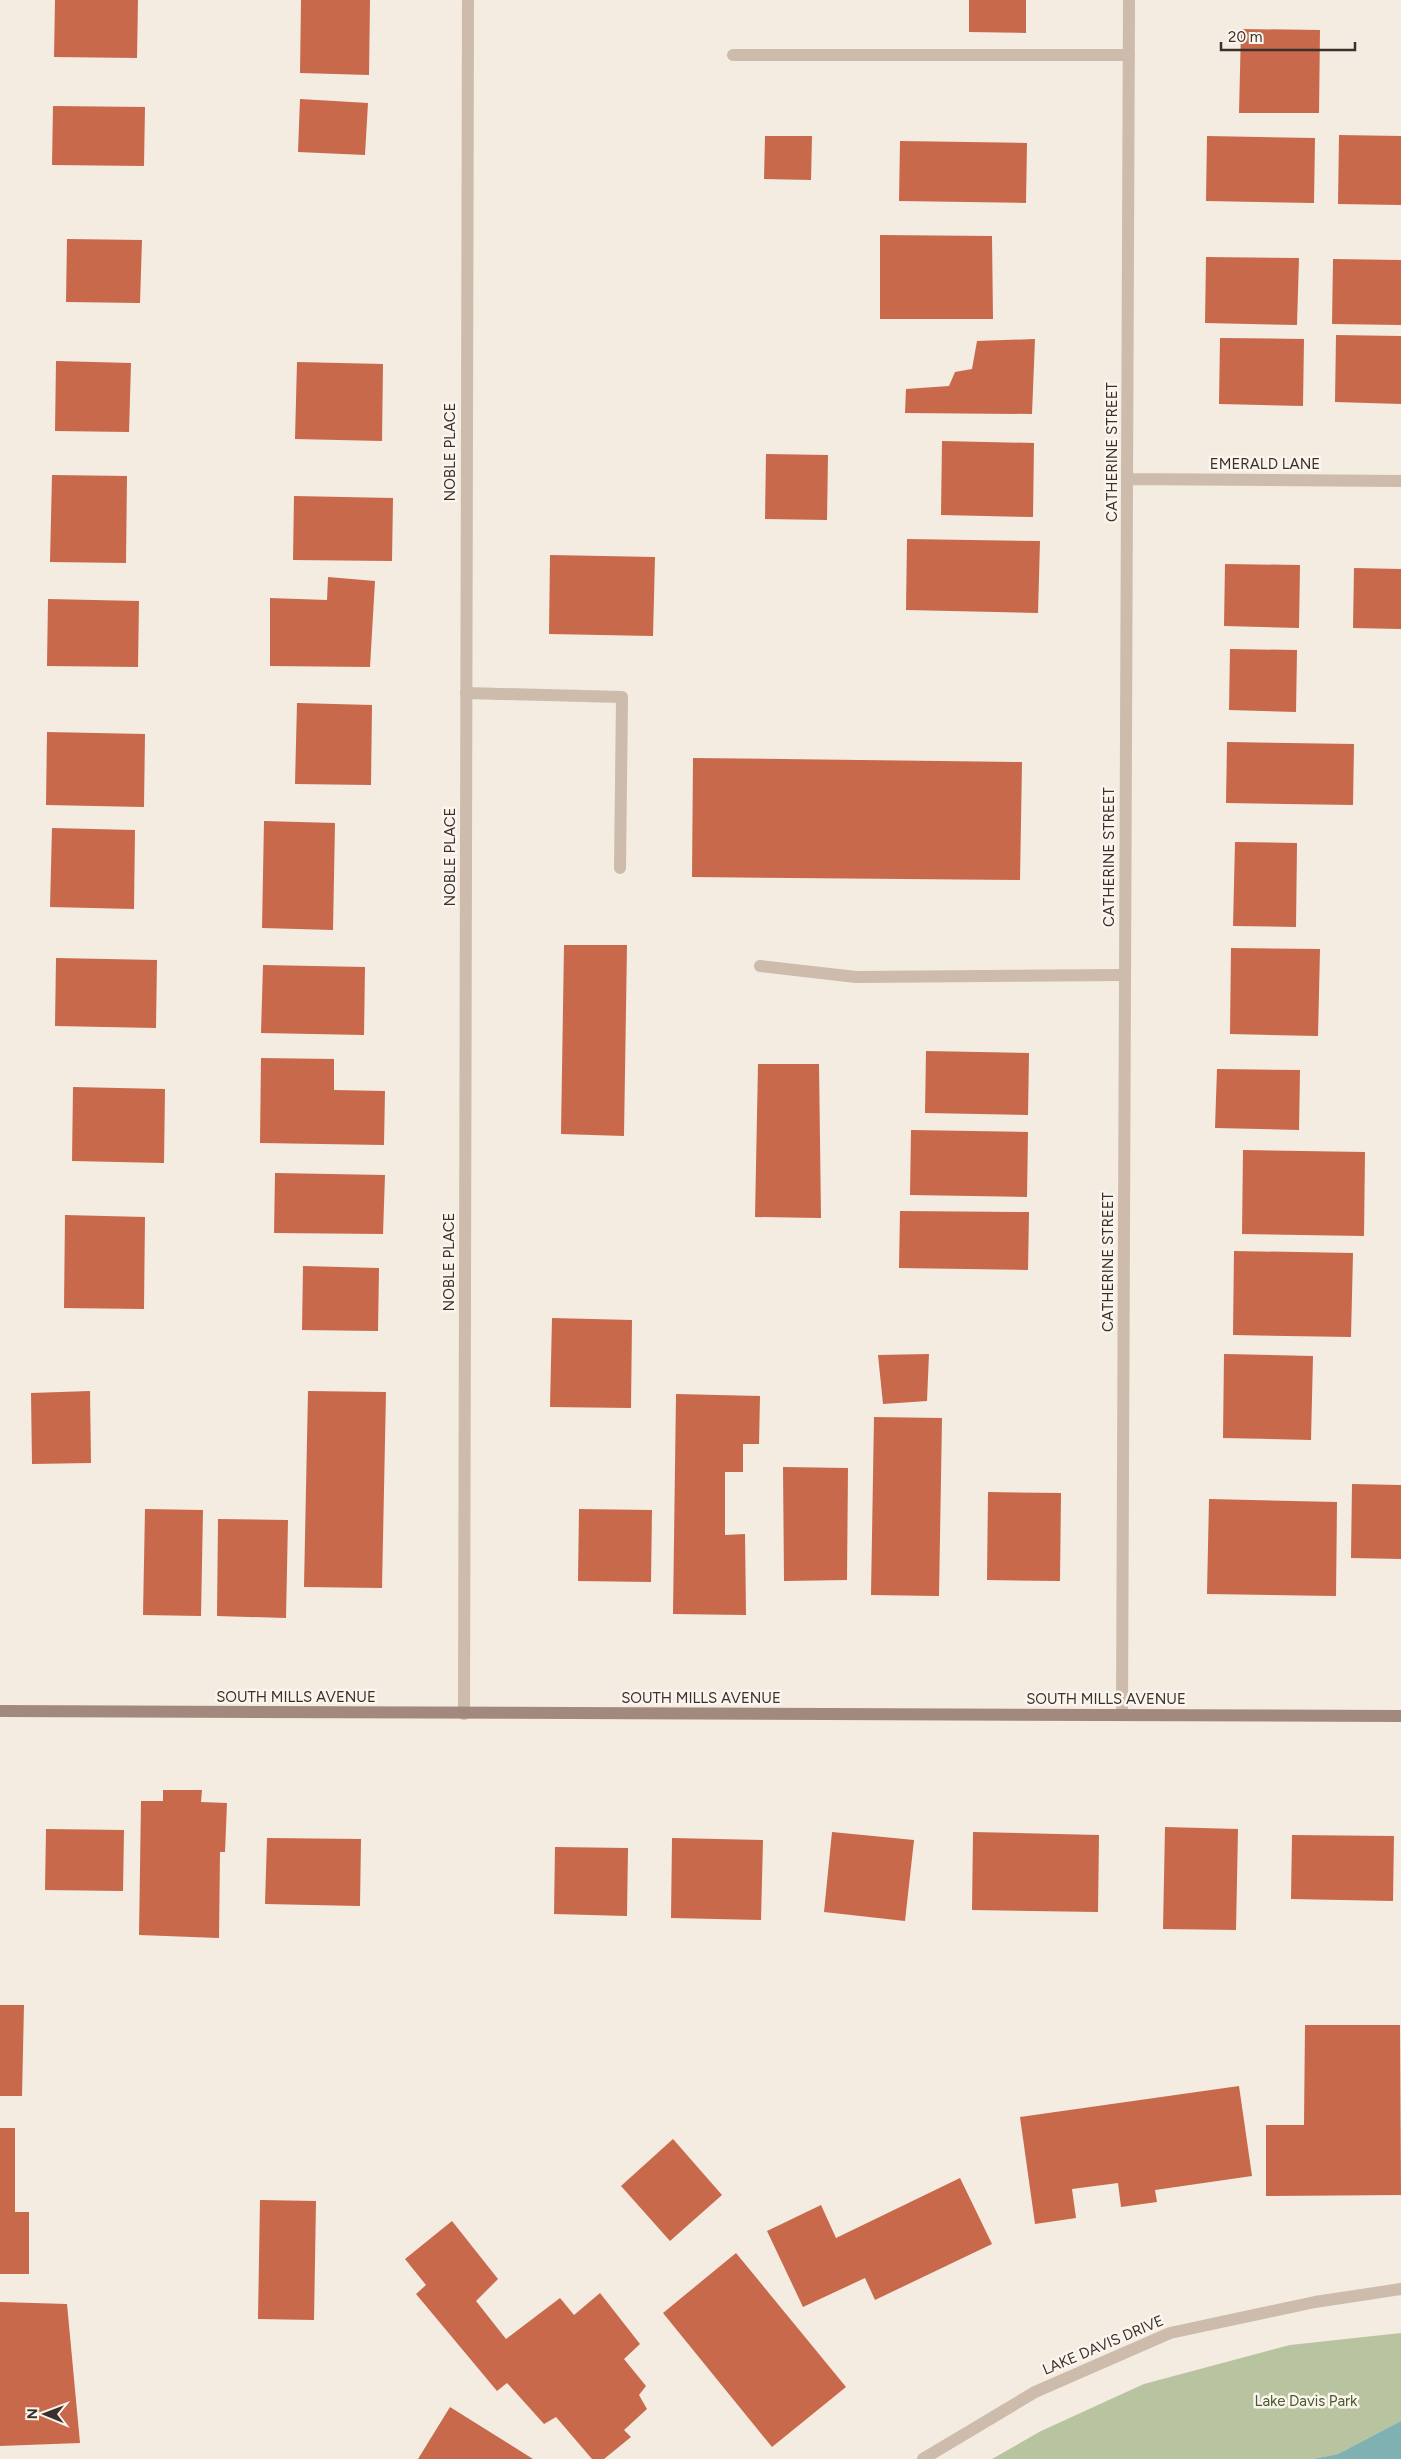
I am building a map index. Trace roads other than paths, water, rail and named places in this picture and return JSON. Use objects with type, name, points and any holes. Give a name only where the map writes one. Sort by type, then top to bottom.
[{"type":"street","name":"NOBLE PLACE","points":[[464,1714],[468,0]]},
{"type":"street","name":"CATHERINE STREET","points":[[1122,1715],[1129,0]]},
{"type":"street","points":[[734,55],[1129,55]]},
{"type":"street","name":"EMERALD LANE","points":[[1128,479],[1401,481]]},
{"type":"street","points":[[466,693],[622,697],[620,868]]},
{"type":"street","points":[[760,966],[856,977],[1125,975]]},
{"type":"street","name":"SOUTH MILLS AVENUE","points":[[0,1711],[1401,1716]]},
{"type":"street","name":"LAKE DAVIS DRIVE","points":[[923,2459],[1035,2392],[1170,2333],[1315,2302],[1401,2289]]},
{"type":"water","points":[[1401,2421],[1401,2459],[1313,2459],[1338,2454]]},
{"type":"park label","name":"Lake Davis Park","points":[[1306,2401]]}]
